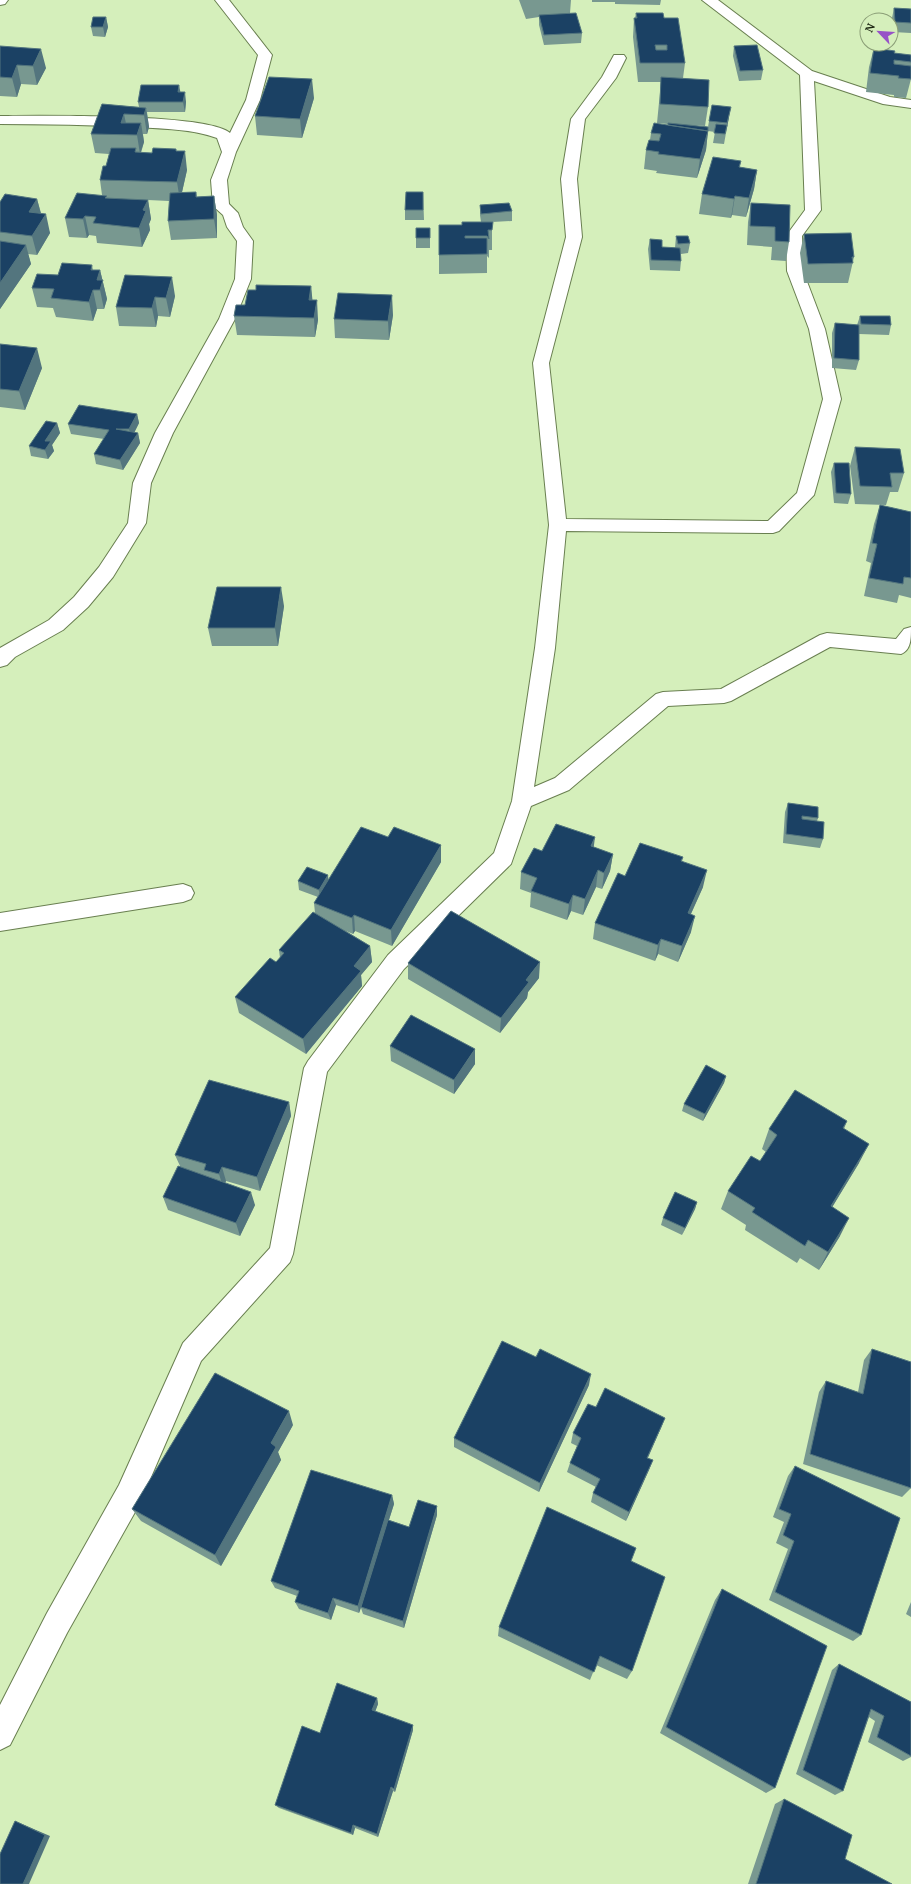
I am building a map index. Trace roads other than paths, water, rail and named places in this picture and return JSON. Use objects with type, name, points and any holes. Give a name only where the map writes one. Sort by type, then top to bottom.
[{"type":"street","points":[[0,660],[8,652],[56,624],[81,602],[106,572],[137,523],[142,483],[164,433],[227,319],[243,279],[245,241],[235,227],[230,213],[221,206],[219,180],[253,100],[265,55],[222,0]]},
{"type":"street","points":[[709,0],[807,74],[888,101],[911,104]]},
{"type":"street","points":[[0,1735],[57,1623],[129,1495],[192,1352],[281,1254],[316,1068],[396,962],[503,858],[522,801],[545,648],[558,525],[541,363],[574,237],[569,179],[578,119],[609,78],[619,58]]},
{"type":"street","points":[[558,525],[773,527],[805,495],[832,399],[817,329],[795,271],[794,236],[814,210],[807,74]]},
{"type":"street","points":[[0,120],[103,120],[186,125],[206,129],[224,135],[230,152]]},
{"type":"street","points":[[522,801],[562,784],[663,699],[724,696],[827,640],[901,647],[911,634]]},
{"type":"street","points":[[0,922],[183,893]]}]
